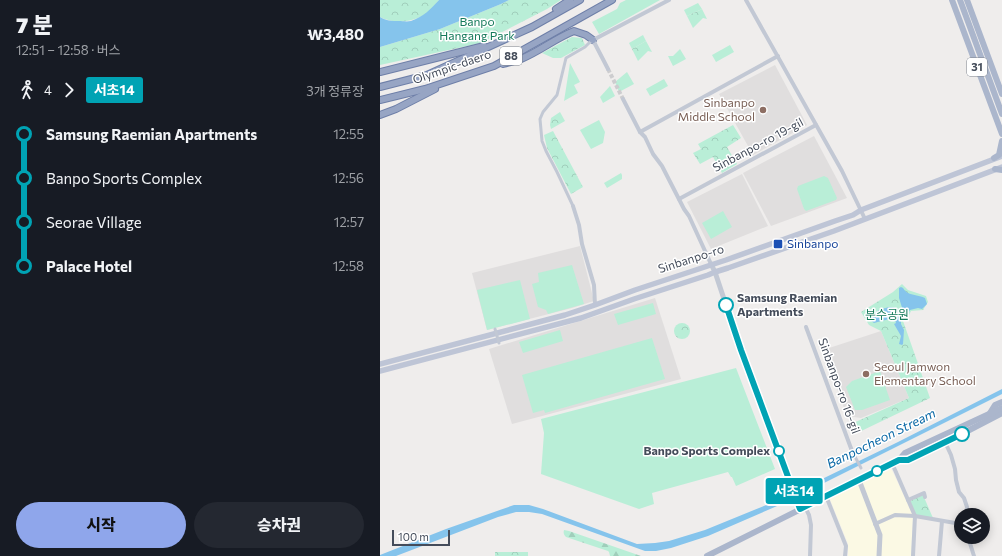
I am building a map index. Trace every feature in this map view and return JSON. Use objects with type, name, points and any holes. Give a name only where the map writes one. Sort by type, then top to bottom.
[{"type":"highway","points":[[528,30],[570,0]]},
{"type":"highway","name":"Olympic-daero","points":[[380,87],[427,75],[528,30],[580,0]]},
{"type":"highway","name":"Olympic-daero","points":[[380,101],[425,89],[494,66],[612,0]]},
{"type":"highway","points":[[494,66],[520,59],[574,31],[586,35],[593,40]]},
{"type":"highway","points":[[380,72],[495,44]]},
{"type":"highway","points":[[380,115],[396,109],[452,80]]},
{"type":"main road","name":"31","points":[[952,0],[1002,134]]},
{"type":"main road","name":"31","points":[[960,0],[1002,114]]},
{"type":"main road","name":"31","points":[[967,0],[1002,94]]},
{"type":"main road","points":[[994,158],[999,155],[1002,141]]},
{"type":"main road","name":"Sinbanpo-ro","points":[[380,364],[565,315],[595,305],[853,215],[861,210],[1002,156]]},
{"type":"main road","points":[[995,170],[1002,168]]},
{"type":"main road","name":"Sinbanpo-ro","points":[[380,371],[581,318],[736,266],[995,170]]},
{"type":"main road","points":[[989,414],[995,405],[1002,402]]},
{"type":"main road","points":[[899,460],[905,453],[1002,408]]},
{"type":"main road","points":[[711,555],[892,463],[899,460],[908,460],[1001,414]]},
{"type":"street","points":[[595,305],[594,284],[582,244],[579,225],[558,172],[555,170],[546,151],[542,140],[540,119],[543,112],[557,95],[566,58],[593,40],[669,0]]},
{"type":"street","points":[[746,0],[816,125]]},
{"type":"street","points":[[593,40],[608,69]]},
{"type":"street","points":[[640,132],[778,56]]},
{"type":"street","points":[[623,99],[640,132],[645,137],[653,154],[662,166],[678,199],[689,216],[715,272],[741,350],[796,498],[802,508],[809,515],[811,525],[810,556]]},
{"type":"street","name":"Sinbanpo-ro 19-gil","points":[[678,199],[816,125],[842,171],[865,219]]},
{"type":"street","name":"Sinbanpo-ro 16-gil","points":[[806,327],[852,451]]},
{"type":"street","points":[[495,329],[499,343]]},
{"type":"street","points":[[945,442],[955,469],[959,492],[964,498],[967,508]]},
{"type":"street","points":[[852,451],[861,468]]},
{"type":"street","points":[[892,463],[915,516],[913,556]]},
{"type":"street","points":[[859,480],[880,535],[879,556]]},
{"type":"street","points":[[908,500],[924,494],[925,497]]},
{"type":"street","points":[[826,496],[846,546],[845,556]]},
{"type":"street","points":[[875,524],[895,515],[915,516],[954,523]]},
{"type":"street","points":[[939,556],[942,521]]},
{"type":"street","points":[[970,544],[974,556]]},
{"type":"shaded area","name":"Sinbanpo Middle School","points":[[775,65],[807,125],[753,155],[719,94]]},
{"type":"shaded area","points":[[814,136],[847,198],[771,226],[743,173]]},
{"type":"shaded area","points":[[742,174],[768,226],[711,249],[687,202]]},
{"type":"shaded area","points":[[580,246],[594,301],[487,330],[472,273]]},
{"type":"shaded area","points":[[655,298],[681,379],[512,424],[489,349]]},
{"type":"shaded area","name":"Seoul Jamwon Elementary School","points":[[881,331],[909,398],[861,418],[847,416],[823,350]]},
{"type":"shaded area","points":[[891,468],[912,513],[911,556],[848,556],[848,544],[829,497]]},
{"type":"green space","points":[[380,0],[439,0],[431,10],[420,17],[406,21],[392,21],[380,17]]},
{"type":"green space","name":"Banpo Hangang Park","points":[[509,0],[561,0],[547,9],[481,43],[380,65],[380,47],[440,29]]},
{"type":"green space","points":[[626,0],[660,0],[599,34],[592,22],[617,9],[620,3]]},
{"type":"green space","points":[[698,3],[702,9],[687,16],[684,10]]},
{"type":"green space","points":[[702,9],[707,19],[703,18],[693,28],[687,16]]},
{"type":"green space","points":[[643,35],[646,41],[632,49],[629,43]]},
{"type":"green space","points":[[572,37],[582,38],[585,45],[561,58],[553,58],[542,53]]},
{"type":"green space","points":[[646,41],[652,52],[648,51],[638,61],[632,49]]},
{"type":"green space","points":[[730,45],[734,52],[716,62],[712,55]]},
{"type":"green space","points":[[680,49],[686,59],[673,66],[668,56],[673,56]]},
{"type":"green space","points":[[570,63],[580,82],[574,85],[578,93],[564,101]]},
{"type":"green space","points":[[627,72],[634,84],[619,92],[615,82]]},
{"type":"green space","points":[[664,79],[668,86],[650,96],[646,89]]},
{"type":"green space","points":[[610,86],[615,96],[603,103],[600,97]]},
{"type":"green space","points":[[560,112],[565,121],[551,129],[551,118]]},
{"type":"green space","points":[[599,120],[605,132],[603,143],[591,149],[580,130]]},
{"type":"green space","points":[[733,125],[741,138],[727,147],[737,164],[722,173],[713,157],[700,164],[693,153],[701,149],[698,144]]},
{"type":"green space","points":[[553,131],[583,187],[571,194],[547,148],[544,135]]},
{"type":"green space","points":[[621,173],[622,179],[607,188],[604,183]]},
{"type":"green space","points":[[824,176],[828,178],[837,198],[836,200],[806,211],[797,189],[798,186]]},
{"type":"green space","points":[[723,211],[732,227],[711,239],[702,223]]},
{"type":"green space","points":[[572,265],[584,304],[548,314],[546,310],[538,307],[532,284],[539,282],[538,273]]},
{"type":"green space","points":[[520,280],[530,319],[487,330],[477,290]]},
{"type":"green space","name":"분수공원","points":[[902,284],[908,290],[926,296],[928,302],[923,310],[911,311],[909,315],[902,318],[930,398],[855,434],[851,424],[909,398],[881,331],[869,325],[861,312],[893,292]]},
{"type":"green space","points":[[653,303],[656,314],[618,325],[614,314]]},
{"type":"green space","points":[[682,323],[689,328],[690,331],[685,338],[682,339],[675,334],[674,331],[679,324]]},
{"type":"green space","points":[[560,330],[563,341],[523,353],[519,342]]},
{"type":"green space","points":[[652,338],[665,379],[545,413],[544,410],[533,413],[522,375]]},
{"type":"green space","name":"Banpo Sports Complex","points":[[736,368],[775,469],[736,486],[728,472],[652,493],[654,504],[639,509],[541,474],[544,433],[541,419]]},
{"type":"green space","points":[[880,371],[890,400],[862,410],[855,410],[846,387],[852,381]]},
{"type":"green space","points":[[923,495],[933,518],[916,515],[910,501]]},
{"type":"green space","points":[[564,530],[641,556],[610,556],[608,551],[566,537]]},
{"type":"green space","points":[[495,552],[528,552],[528,556],[495,556]]},
{"type":"water","points":[[439,0],[509,0],[440,29],[380,47],[380,17],[389,20],[411,21],[433,7]]},
{"type":"water","points":[[901,287],[910,294],[925,298],[927,304],[922,309],[918,308],[910,310],[907,315],[904,314],[899,298],[899,288]]},
{"type":"water","points":[[889,307],[896,308],[904,330],[902,345],[899,344],[901,336],[894,324],[896,323],[893,318],[874,323],[870,320],[868,315]]},
{"type":"water","points":[[1002,389],[1002,394],[784,503],[708,536],[671,548],[656,551],[645,551],[542,514],[516,512],[498,517],[396,556],[380,556],[446,529],[514,505],[529,505],[543,509],[637,544],[669,541],[705,530],[781,499]]},
{"type":"tunnel","points":[[608,69],[623,99]]},
{"type":"bus line","name":"서초14","points":[[726,305],[741,350],[800,509],[899,460],[908,460],[962,434]]},
{"type":"place","name":"Sinbanpo Middle School","points":[[763,110]]},
{"type":"place","name":"Sinbanpo","points":[[778,244]]},
{"type":"place","name":"Samsung Raemian Apartments","points":[[726,305]]},
{"type":"place","name":"Seoul Jamwon Elementary School","points":[[866,374]]},
{"type":"place","name":"Banpo Sports Complex","points":[[779,451]]},
{"type":"water label","name":"Banpocheon Stream","points":[[881,438]]}]
